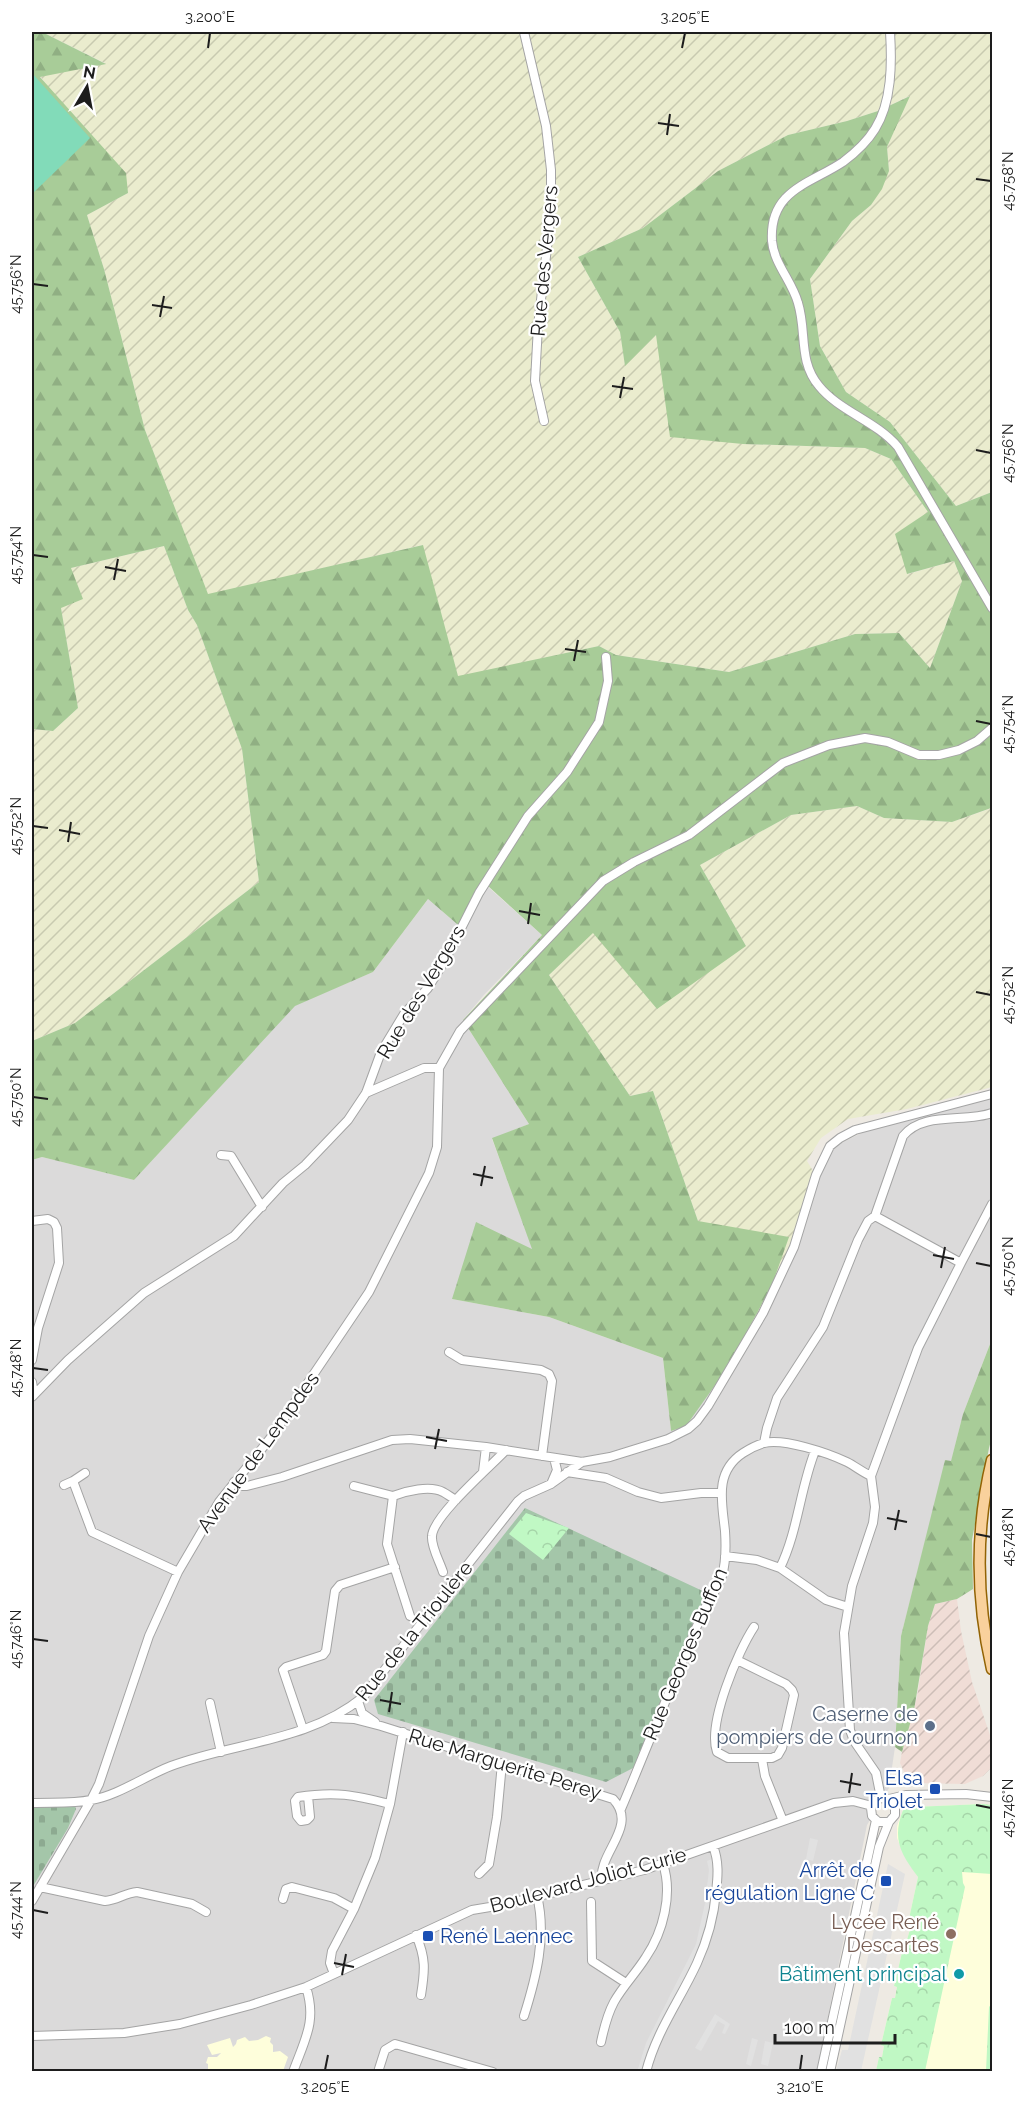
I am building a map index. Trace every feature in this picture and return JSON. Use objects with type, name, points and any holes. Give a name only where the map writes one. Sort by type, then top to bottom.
[{"type":"main road","points":[[993,1460],[983,1505],[978,1567],[982,1624],[993,1670]]},
{"type":"street","name":"Rue des Vergers","points":[[524,32],[546,126],[551,170],[551,213],[538,326],[535,381],[544,420]]},
{"type":"street","points":[[890,32],[887,100],[882,116],[874,130],[852,155],[793,191],[783,201],[776,212],[772,227],[772,242],[780,267],[798,300],[803,348],[813,379],[828,396],[879,428],[898,447],[993,608]]},
{"type":"street","name":"Rue des Vergers","points":[[33,1396],[68,1360],[144,1293],[234,1236],[283,1182],[305,1165],[348,1120],[366,1093],[381,1052],[404,1014],[428,988],[479,893],[528,816],[567,772],[599,722],[608,681],[606,657]]},
{"type":"street","points":[[366,1093],[424,1068],[439,1068],[460,1031],[603,881],[634,862],[689,834],[783,763],[829,745],[865,738],[888,742],[919,755],[939,755],[959,750],[977,741],[993,728]]},
{"type":"street","name":"Avenue de Lempdes","points":[[32,1900],[99,1784],[149,1636],[178,1572],[204,1525],[234,1482],[289,1412],[369,1292],[429,1173],[437,1147],[439,1068]]},
{"type":"street","points":[[234,1482],[240,1486],[247,1486],[282,1477],[392,1440],[410,1439],[486,1447],[582,1462],[610,1457],[668,1439],[688,1429],[708,1406],[763,1313],[794,1247],[816,1175],[830,1146],[855,1130],[993,1094]]},
{"type":"street","points":[[870,1476],[848,1463],[815,1451],[775,1442],[765,1443],[767,1428],[777,1398],[823,1327],[858,1240],[868,1221],[875,1216],[903,1136],[916,1125],[938,1120],[982,1117],[993,1113]]},
{"type":"street","points":[[222,1155],[231,1156],[262,1207]]},
{"type":"street","points":[[896,1808],[885,1798],[876,1773],[854,1741],[850,1730],[844,1633],[848,1607],[857,1568],[873,1523],[875,1507],[870,1476],[918,1348],[993,1204]]},
{"type":"street","points":[[875,1216],[961,1263]]},
{"type":"street","points":[[32,1221],[54,1222],[57,1227],[59,1263],[38,1328],[32,1360]]},
{"type":"street","points":[[449,1352],[462,1360],[541,1370],[549,1374],[552,1382],[542,1456]]},
{"type":"street","points":[[32,1382],[33,1396]]},
{"type":"street","name":"Rue Georges Buffon","points":[[621,1809],[672,1684],[705,1608],[722,1576],[725,1556],[721,1493],[726,1472],[732,1462],[743,1453],[765,1443]]},
{"type":"street","points":[[483,1472],[486,1447]]},
{"type":"street","points":[[443,1572],[432,1538],[434,1529],[456,1500],[506,1450]]},
{"type":"street","points":[[780,1568],[792,1540],[802,1491],[815,1451]]},
{"type":"street","points":[[551,1484],[557,1470],[554,1458]]},
{"type":"street","points":[[568,1460],[567,1473],[606,1478],[638,1492],[661,1498],[721,1493]]},
{"type":"street","name":"Rue de la Trioulère","points":[[32,1803],[91,1800],[170,1767],[264,1742],[332,1718],[347,1709],[358,1701],[518,1501],[551,1484],[582,1462]]},
{"type":"street","points":[[64,1485],[85,1473]]},
{"type":"street","points":[[74,1481],[92,1532],[178,1572]]},
{"type":"street","points":[[354,1486],[393,1496],[405,1491],[436,1490],[456,1500]]},
{"type":"street","points":[[393,1496],[387,1544],[410,1616]]},
{"type":"street","points":[[725,1556],[757,1560],[780,1568],[826,1600],[848,1607]]},
{"type":"street","points":[[303,1729],[284,1670],[286,1667],[323,1655],[326,1651],[335,1591],[340,1585],[395,1567]]},
{"type":"street","points":[[737,1660],[786,1684],[792,1690],[794,1695],[782,1748],[778,1755],[762,1759],[728,1758],[717,1752],[715,1746],[723,1695],[742,1645],[754,1627]]},
{"type":"street","name":"Rue Marguerite Perey","points":[[358,1701],[362,1713],[381,1726]]},
{"type":"street","points":[[210,1703],[221,1752]]},
{"type":"street","points":[[347,1709],[354,1719]]},
{"type":"street","name":"Rue Marguerite Perey","points":[[332,1718],[354,1719],[403,1732],[613,1799],[621,1809],[622,1818],[602,1871],[602,1880]]},
{"type":"street","points":[[334,1974],[330,1963],[332,1951],[354,1909],[375,1858],[390,1804],[403,1732]]},
{"type":"street","points":[[762,1759],[765,1776],[783,1821]]},
{"type":"street","points":[[479,1874],[489,1864],[498,1809],[502,1762]]},
{"type":"street","points":[[99,1784],[108,1789],[117,1790]]},
{"type":"street","points":[[889,1822],[881,1823],[871,1814],[872,1806],[885,1798],[906,1795],[966,1794],[993,1790]]},
{"type":"street","points":[[308,1796],[326,1793],[349,1794],[390,1804]]},
{"type":"street","points":[[966,1794],[993,1797]]},
{"type":"street","points":[[896,1808],[917,1796]]},
{"type":"street","name":"Boulevard Joliot Curie","points":[[32,2036],[124,2033],[162,2028],[230,2011],[306,1987],[472,1910],[663,1864],[843,1801],[872,1806]]},
{"type":"street","points":[[830,2072],[879,1847],[889,1822],[895,1815],[896,1808]]},
{"type":"street","points":[[821,2072],[876,1820]]},
{"type":"street","points":[[645,2072],[655,2042],[698,1961],[708,1934],[715,1907],[717,1879],[717,1861],[713,1846]]},
{"type":"street","points":[[601,2042],[609,2012],[626,1983],[648,1954],[663,1919],[667,1881],[663,1864]]},
{"type":"street","points":[[40,1887],[105,1901],[136,1892],[192,1904],[206,1912]]},
{"type":"street","points":[[283,1899],[286,1889],[292,1887],[334,1898],[354,1909]]},
{"type":"street","points":[[524,2016],[539,1956],[540,1928],[537,1896]]},
{"type":"street","points":[[591,1902],[592,1961],[626,1983]]},
{"type":"street","points":[[416,1935],[425,1965],[421,1995]]},
{"type":"street","points":[[293,2072],[311,2018],[311,2003],[306,1987]]},
{"type":"street","points":[[378,2072],[385,2050],[395,2044],[494,2072]]},
{"type":"street","points":[[450,2072],[454,2061]]},
{"type":"shaded area","points":[[42,32],[992,32],[992,492],[956,506],[890,422],[846,392],[820,346],[810,279],[852,221],[871,205],[889,171],[887,147],[909,96],[878,111],[847,121],[788,135],[718,171],[643,228],[578,257],[620,332],[625,365],[656,335],[743,444],[865,448],[891,459],[928,512],[908,574],[954,561],[962,581],[930,668],[899,633],[855,634],[729,672],[616,655],[599,646],[458,677],[422,545],[208,595],[145,430],[104,269],[87,215],[128,193],[40,76],[105,63]]},
{"type":"shaded area","points":[[164,546],[188,610],[197,625],[242,749],[259,882],[75,1023],[32,1041],[32,729],[53,731],[78,708],[61,608],[71,568]]},
{"type":"shaded area","points":[[857,806],[884,818],[952,822],[992,808],[992,1087],[907,1109],[848,1119],[821,1138],[807,1161],[818,1179],[775,1296],[728,1367],[698,1221],[653,1091],[630,1096],[549,975],[593,932],[746,946],[700,865],[791,815]]},
{"type":"shaded area","points":[[487,886],[542,935],[463,1020],[529,1124],[492,1139],[533,1250],[452,1299],[549,1317],[663,1358],[671,1431],[835,1146],[872,1128],[992,1097],[992,1339],[963,1414],[951,1462],[946,1460],[901,1636],[895,1747],[889,1788],[867,1825],[817,2071],[32,2071],[32,1160],[42,1157],[134,1180],[295,1005],[373,972],[428,899],[463,929]]},
{"type":"shaded area","points":[[957,1599],[972,1682],[992,1741],[992,1767],[983,1776],[965,1784],[912,1783],[908,1780],[900,1763],[917,1697],[928,1626],[935,1604]]},
{"type":"shaded area","name":"Lycée René Descartes","points":[[992,1805],[992,2071],[876,2072],[879,2057],[882,2057],[884,2046],[881,2045],[892,1998],[895,1998],[897,1987],[894,1986],[905,1940],[907,1940],[910,1929],[907,1928],[918,1877],[904,1855],[897,1838],[897,1826],[903,1810],[913,1807]]},
{"type":"shaded area","points":[[810,1838],[818,1840],[813,1861],[806,1859]]},
{"type":"shaded area","points":[[712,1859],[713,1889],[701,1947],[650,2045],[642,2071],[637,2072],[646,2043],[696,1944],[705,1903],[709,1870],[707,1861]]},
{"type":"shaded area","points":[[888,1864],[905,1874],[861,2071],[836,2071],[842,2050],[848,2050]]},
{"type":"shaded area","points":[[715,2014],[730,2024],[725,2034],[722,2033],[725,2025],[718,2021],[701,2051],[695,2048]]},
{"type":"shaded area","points":[[266,2036],[271,2038],[273,2052],[280,2051],[288,2057],[283,2071],[208,2071],[206,2063],[208,2057],[217,2057],[221,2053],[212,2055],[207,2045],[230,2038],[233,2047],[237,2040],[245,2037],[249,2041]]},
{"type":"shaded area","points":[[752,2038],[758,2040],[751,2066],[746,2064]]},
{"type":"shaded area","points":[[765,2041],[773,2043],[768,2066],[761,2064]]},
{"type":"green space","points":[[32,32],[42,32],[106,64],[40,77],[126,173],[128,193],[87,215],[104,269],[145,430],[208,594],[423,545],[458,676],[599,646],[616,655],[729,672],[855,634],[899,633],[930,668],[962,581],[954,561],[907,574],[895,534],[928,512],[891,459],[865,448],[743,444],[670,437],[656,335],[625,366],[620,332],[578,257],[643,228],[718,171],[788,135],[847,121],[878,111],[910,96],[887,147],[889,171],[882,189],[871,205],[852,221],[810,279],[820,346],[846,392],[890,422],[956,506],[992,492],[992,823],[991,808],[952,822],[884,818],[857,806],[791,815],[700,865],[746,946],[657,1009],[593,933],[549,975],[630,1096],[653,1091],[698,1221],[789,1237],[772,1285],[728,1367],[686,1426],[671,1431],[663,1358],[549,1317],[452,1299],[476,1222],[532,1249],[492,1138],[529,1124],[463,1020],[542,935],[488,886],[464,930],[428,899],[373,972],[295,1006],[134,1180],[42,1157],[32,1160],[32,1041],[75,1023],[259,882],[242,749],[197,625],[188,610],[164,546],[71,568],[83,599],[61,608],[78,708],[53,731],[32,729]]},
{"type":"green space","points":[[32,73],[90,138],[32,194]]},
{"type":"green space","points":[[992,1339],[992,1437],[972,1540],[973,1589],[957,1599],[935,1604],[928,1626],[914,1710],[902,1752],[895,1747],[901,1636],[945,1460],[951,1461],[963,1414]]},
{"type":"green space","points":[[525,1508],[707,1593],[635,1767],[606,1782],[378,1714],[374,1700]]},
{"type":"green space","points":[[526,1513],[569,1528],[543,1560],[509,1534]]},
{"type":"green space","points":[[74,1804],[76,1809],[68,1828],[32,1888],[32,1807]]},
{"type":"green space","name":"Lycée René Descartes","points":[[992,1805],[992,1874],[962,1872],[965,1887],[925,2071],[876,2071],[879,2057],[882,2057],[884,2046],[881,2045],[892,1998],[895,1998],[897,1987],[894,1986],[905,1940],[907,1940],[910,1929],[907,1928],[918,1877],[902,1853],[898,1838],[903,1810],[913,1807]]},
{"type":"green space","points":[[992,2003],[992,2071],[986,2071],[989,2007]]},
{"type":"place","name":"Caserne de pompiers de Cournon","points":[[930,1726]]},
{"type":"place","name":"Elsa Triolet","points":[[935,1789]]},
{"type":"place","name":"Arrêt de régulation Ligne C","points":[[886,1881]]},
{"type":"place","name":"Lycée René Descartes","points":[[951,1934]]},
{"type":"place","name":"René Laennec","points":[[428,1936]]},
{"type":"place","name":"Bâtiment principal","points":[[959,1974]]}]
